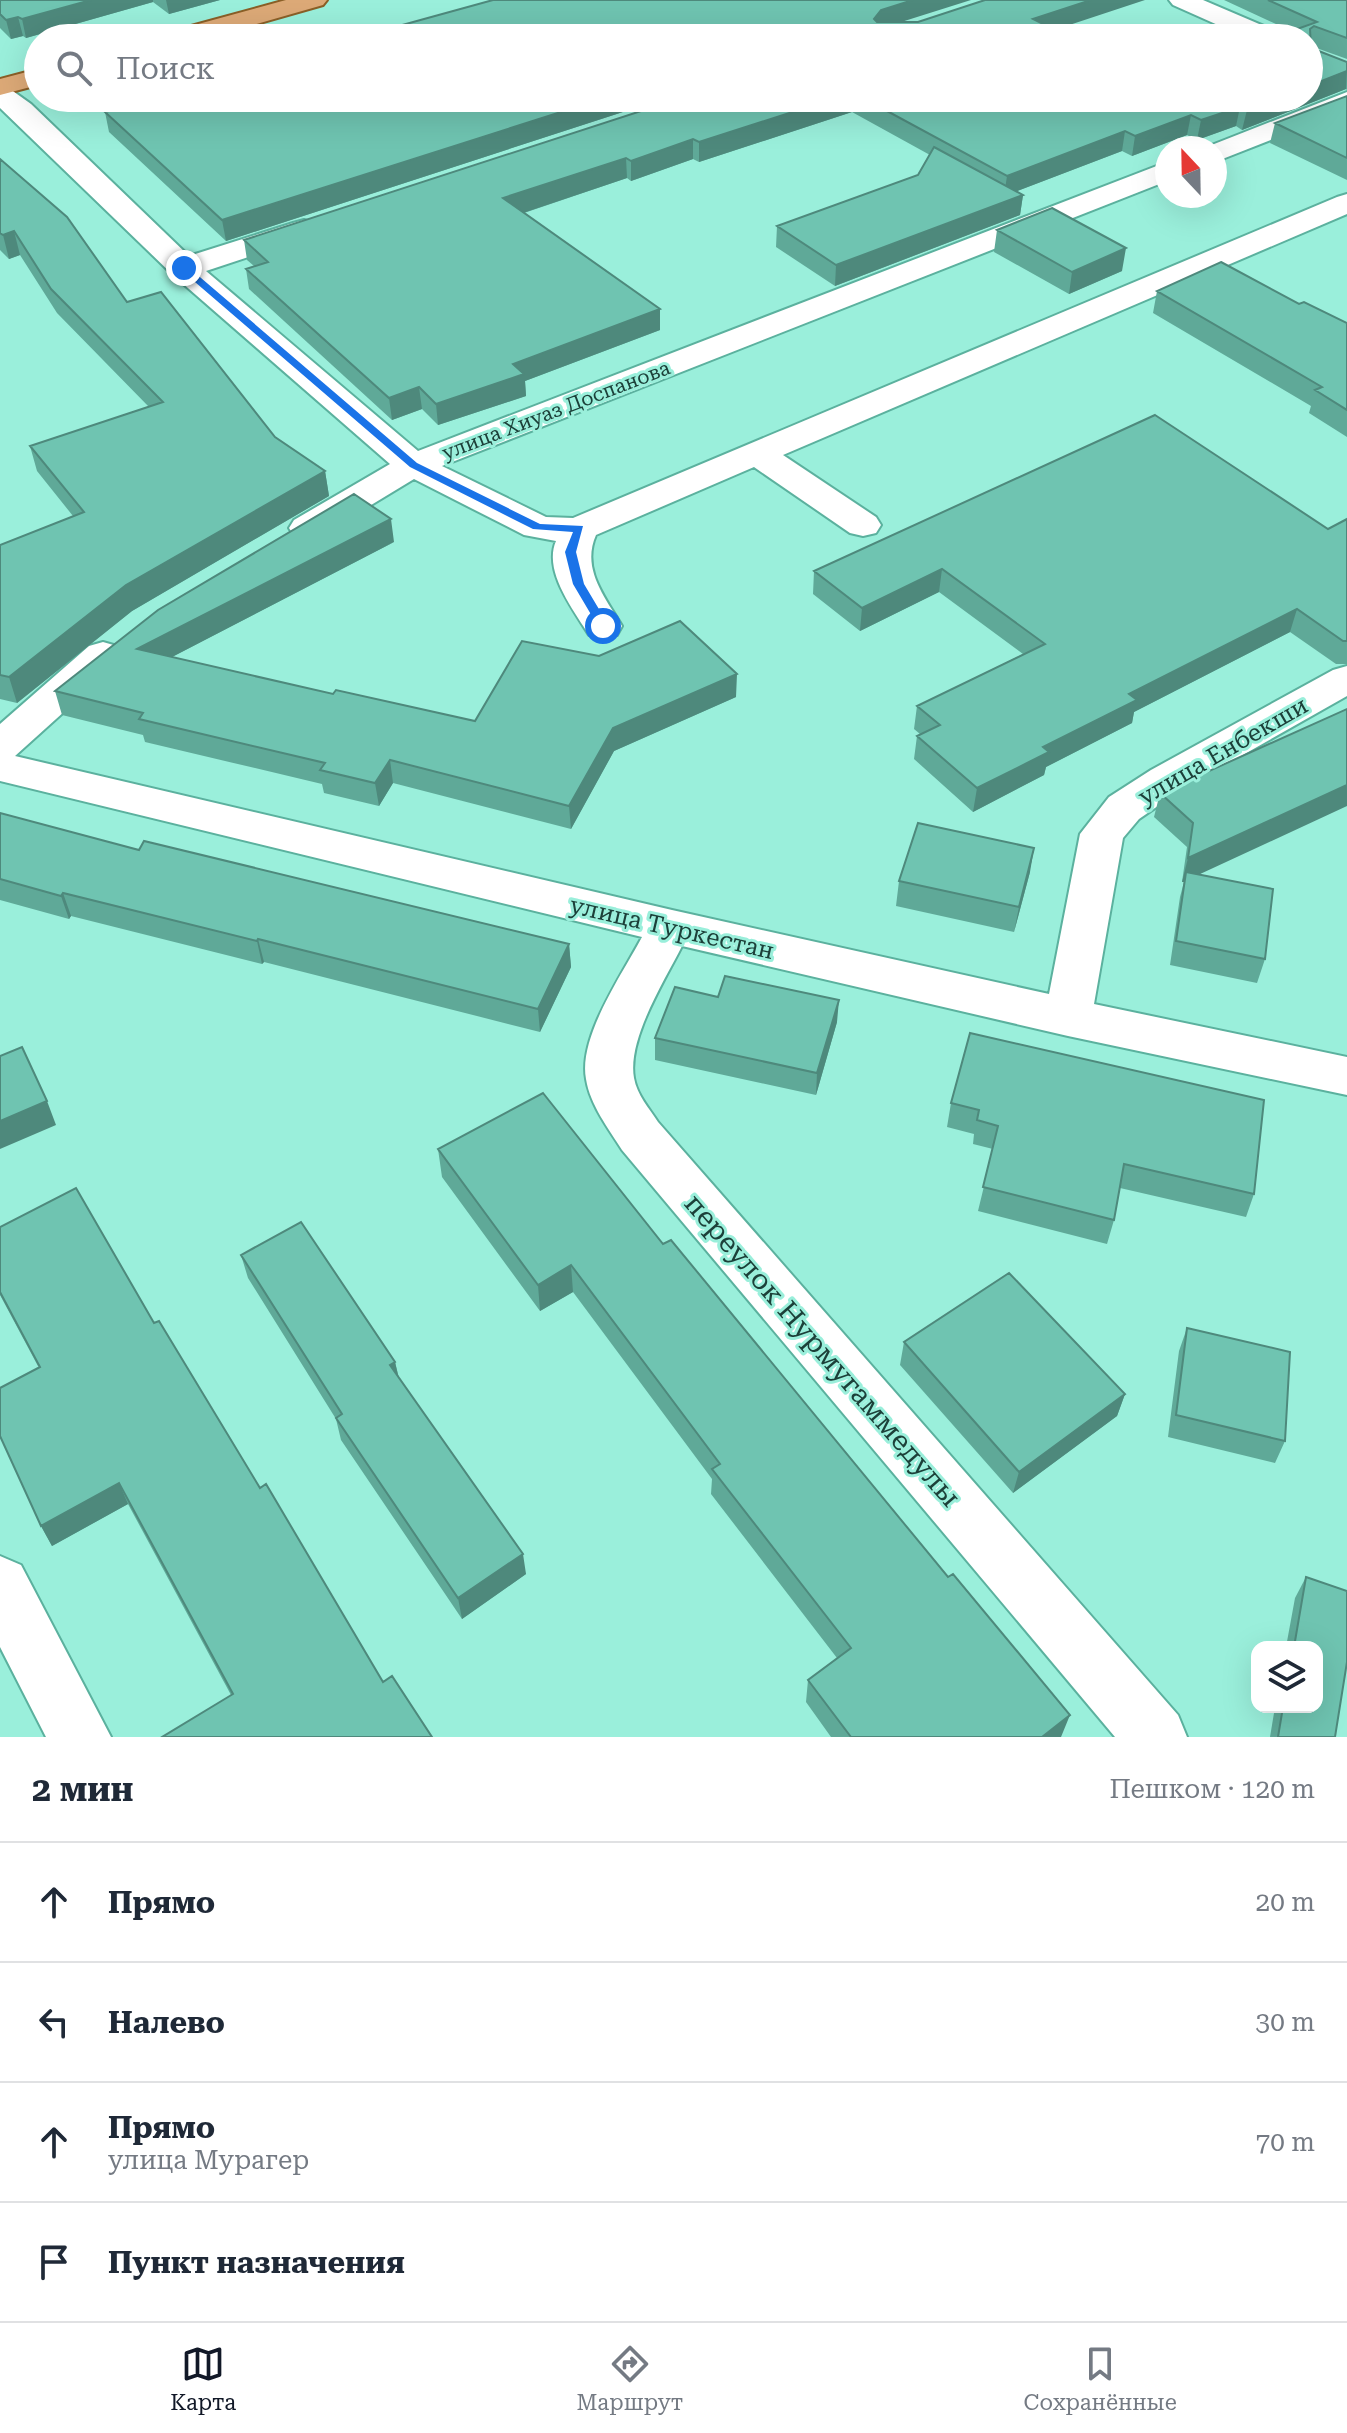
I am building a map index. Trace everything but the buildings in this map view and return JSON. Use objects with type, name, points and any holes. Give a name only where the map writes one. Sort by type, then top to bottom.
[{"type":"main road","points":[[228,24],[314,0]]},
{"type":"main road","points":[[0,87],[24,81]]},
{"type":"street","points":[[1197,2],[1241,24]]},
{"type":"street","points":[[0,95],[21,110],[184,268],[413,465],[537,527],[560,530],[580,528],[759,454],[1347,203]]},
{"type":"street","points":[[1323,109],[1347,100]]},
{"type":"street","points":[[1227,147],[1317,112]]},
{"type":"street","name":"улица Хиуаз Доспанова","points":[[281,543],[413,465],[1155,176]]},
{"type":"street","points":[[184,268],[334,219]]},
{"type":"street","points":[[759,454],[863,525]]},
{"type":"street","points":[[580,528],[570,552],[578,584],[603,626]]},
{"type":"street","points":[[0,747],[59,691],[125,638]]},
{"type":"street","name":"улица Енбекши","points":[[1068,1018],[1102,834],[1124,808],[1166,780],[1347,679]]},
{"type":"street","name":"улица Туркестан","points":[[0,767],[669,928],[1068,1018],[1347,1076]]},
{"type":"street","name":"переулок Нурмугаммедулы","points":[[669,928],[620,1026],[609,1070],[618,1101],[640,1136],[1156,1737]]},
{"type":"street","points":[[0,1585],[80,1737]]},
{"type":"route","points":[[184,268],[413,465],[537,527],[560,530],[580,528],[570,552],[578,584],[603,626]]}]
